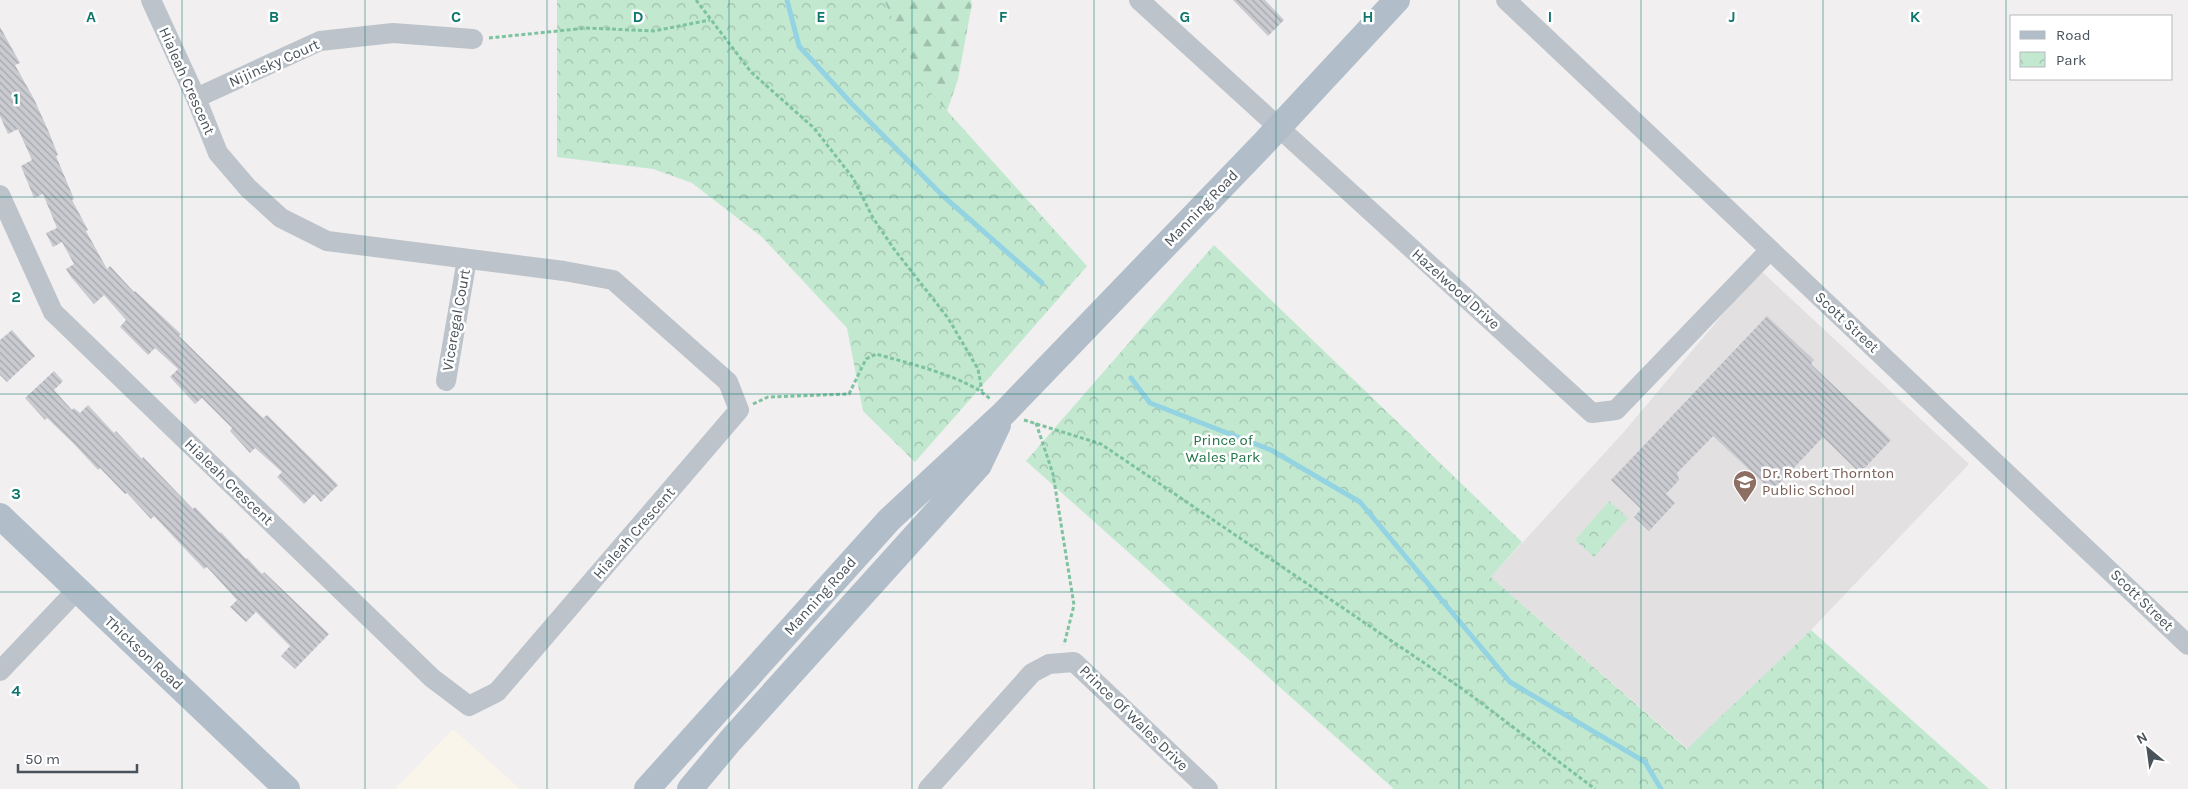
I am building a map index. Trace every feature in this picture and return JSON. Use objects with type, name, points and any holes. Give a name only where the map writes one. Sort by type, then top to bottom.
[{"type":"main road","name":"Manning Road","points":[[647,789],[889,520],[1004,413],[1278,128],[1396,0]]},
{"type":"main road","name":"Manning Road","points":[[690,789],[730,741],[979,465],[1004,413]]},
{"type":"main road","name":"Thickson Road","points":[[0,516],[288,789]]},
{"type":"street","name":"Hialeah Crescent","points":[[0,195],[53,312],[432,678],[469,706],[497,692],[739,410],[728,382],[613,280],[564,271],[327,241],[281,218],[248,188],[218,153],[196,98],[151,0]]},
{"type":"street","name":"Hazelwood Drive","points":[[1139,0],[1592,413],[1616,410],[1770,250]]},
{"type":"street","name":"Scott Street","points":[[1506,0],[2188,644]]},
{"type":"street","name":"Nijinsky Court","points":[[196,98],[320,41],[393,34],[473,40]]},
{"type":"street","name":"Viceregal Court","points":[[446,381],[467,258]]},
{"type":"street","points":[[0,671],[77,590]]},
{"type":"street","name":"Prince Of Wales Drive","points":[[928,789],[1032,673],[1049,664],[1074,662],[1208,789]]},
{"type":"path","points":[[696,0],[751,72],[814,128],[854,178],[873,218],[894,249],[948,318],[978,369],[982,392]]},
{"type":"path","points":[[473,40],[587,28],[654,31],[710,20]]},
{"type":"path","points":[[739,410],[768,397],[849,394],[866,359],[876,354],[939,373],[982,392],[1004,413],[1101,444],[1464,690],[1595,789]]},
{"type":"path","points":[[1036,423],[1053,474],[1074,605],[1060,663]]},
{"type":"shaded area","name":"Dr. Robert Thornton Public School","points":[[1760,270],[1969,464],[1811,630],[1688,749],[1491,577],[1623,433]]},
{"type":"shaded area","points":[[453,729],[520,789],[395,789]]},
{"type":"green space","points":[[557,0],[884,0],[922,83],[1087,266],[915,462],[863,411],[847,328],[762,237],[692,183],[653,169],[557,157]]},
{"type":"green space","points":[[826,0],[971,0],[972,4],[958,79],[947,111]]},
{"type":"green space","name":"Prince of Wales Park","points":[[1214,245],[1522,542],[1491,577],[1687,749],[1811,630],[1989,789],[1394,789],[1026,461]]},
{"type":"green space","points":[[1609,501],[1628,518],[1594,557],[1575,540]]},
{"type":"building","points":[[1233,0],[1265,0],[1284,20],[1268,36]]},
{"type":"building","points":[[0,27],[20,63],[15,65],[34,99],[48,130],[58,155],[56,156],[74,199],[72,200],[88,230],[86,231],[107,269],[110,266],[134,292],[181,334],[179,336],[263,418],[267,415],[338,485],[321,502],[314,494],[304,504],[277,477],[282,472],[255,448],[250,453],[230,431],[232,428],[202,398],[195,404],[170,377],[178,369],[155,348],[148,355],[120,327],[126,320],[104,295],[94,304],[71,277],[66,269],[74,264],[62,242],[53,247],[46,233],[57,228],[43,194],[34,198],[21,166],[32,160],[18,129],[8,134],[0,116]]},
{"type":"building","points":[[1767,316],[1814,360],[1811,364],[1891,440],[1860,473],[1823,437],[1772,491],[1713,436],[1677,473],[1679,480],[1666,494],[1675,503],[1649,531],[1634,517],[1641,509],[1611,480]]},
{"type":"building","points":[[12,330],[35,356],[7,382],[0,375],[0,340]]},
{"type":"building","points":[[54,371],[63,381],[54,390],[72,410],[74,408],[80,413],[88,405],[114,433],[116,431],[142,459],[143,457],[193,509],[195,507],[246,559],[262,574],[264,572],[329,634],[295,669],[281,656],[290,646],[256,612],[246,622],[230,607],[237,600],[207,567],[204,569],[154,516],[151,519],[127,493],[125,494],[100,468],[98,470],[75,445],[47,418],[45,420],[25,398]]},
{"type":"waterway","points":[[787,0],[799,46],[852,104],[942,195],[1042,283]]},
{"type":"waterway","points":[[1131,378],[1150,403],[1271,450],[1360,502],[1510,682],[1645,762],[1661,789]]},
{"type":"place","name":"Dr. Robert Thornton Public School","points":[[1745,503]]}]
